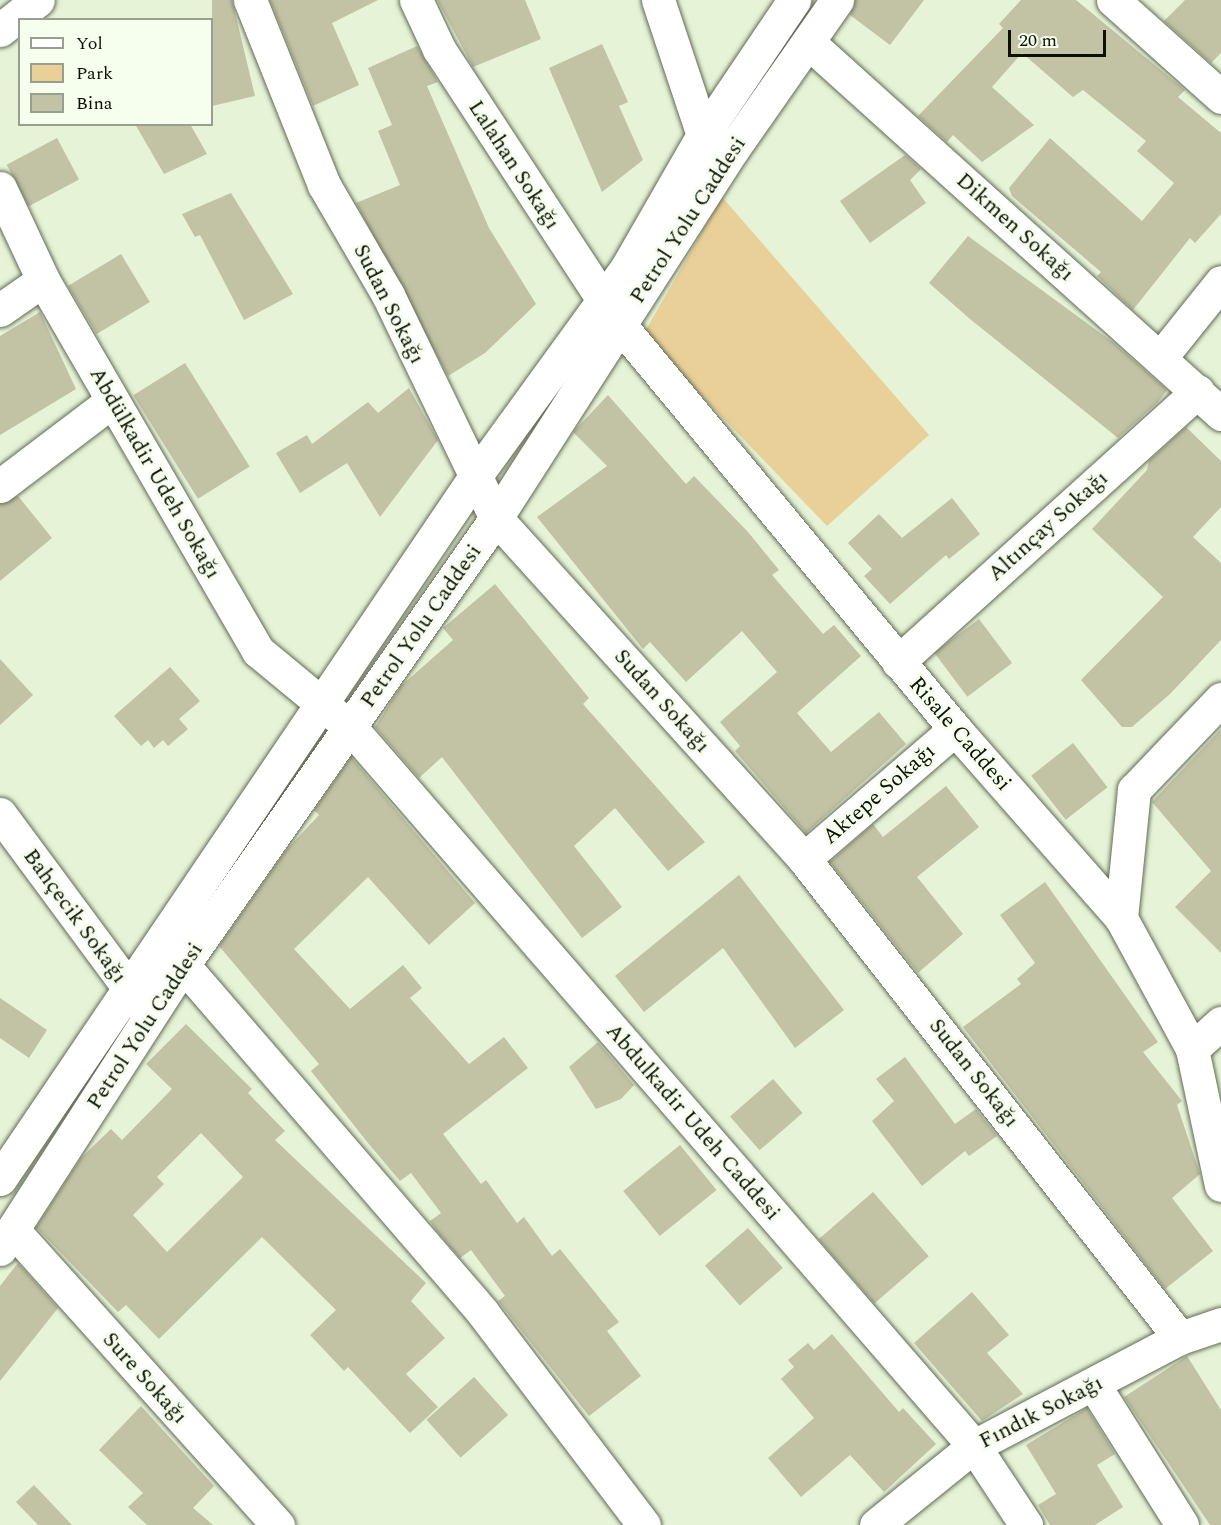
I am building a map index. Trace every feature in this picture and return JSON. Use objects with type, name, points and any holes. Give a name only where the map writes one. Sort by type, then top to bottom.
[{"type":"street","points":[[0,30],[38,0]]},
{"type":"street","name":"Sudan Sokağı","points":[[250,0],[324,185],[388,295],[474,478],[496,518],[804,859],[1180,1338]]},
{"type":"street","name":"Lalahan Sokağı","points":[[416,0],[439,50],[612,313]]},
{"type":"street","points":[[658,0],[703,135],[733,149]]},
{"type":"street","name":"Petrol Yolu Caddesi","points":[[7,1239],[152,1018],[183,965],[496,518],[612,313],[703,135],[794,0]]},
{"type":"street","name":"Petrol Yolu Caddesi","points":[[0,1179],[324,706],[474,478],[612,313],[733,149],[837,0]]},
{"type":"street","points":[[1113,0],[1221,97]]},
{"type":"street","name":"Dikmen Sokağı","points":[[808,42],[1161,357],[1221,414]]},
{"type":"street","name":"Abdülkadir Udeh Sokağı","points":[[0,188],[43,280],[258,651],[350,727]]},
{"type":"street","points":[[0,310],[43,280]]},
{"type":"street","points":[[1161,357],[1221,282]]},
{"type":"street","name":"Risale Caddesi","points":[[612,313],[898,662],[1121,918],[1192,1050],[1221,1185]]},
{"type":"street","name":"Altınçay Sokağı","points":[[898,662],[1197,391]]},
{"type":"street","points":[[0,486],[112,400]]},
{"type":"street","points":[[1121,918],[1134,790],[1221,699]]},
{"type":"street","name":"Abdulkadir Udeh Caddesi","points":[[350,727],[974,1446],[1026,1525]]},
{"type":"street","name":"Aktepe Sokağı","points":[[804,859],[955,729]]},
{"type":"street","name":"Bahçecik Sokağı","points":[[0,814],[129,991],[152,1018]]},
{"type":"street","points":[[183,965],[483,1313],[644,1525]]},
{"type":"street","points":[[1192,1050],[1221,1023]]},
{"type":"street","name":"Sure Sokağı","points":[[7,1239],[278,1525]]},
{"type":"street","name":"Fındık Sokağı","points":[[876,1525],[974,1446],[1180,1338],[1221,1324]]},
{"type":"street","points":[[1094,1385],[1182,1525]]},
{"type":"green space","points":[[722,197],[929,435],[827,526],[643,335]]},
{"type":"building","points":[[212,0],[232,0],[255,96],[213,106]]},
{"type":"building","points":[[270,0],[378,0],[332,23],[359,85],[313,106]]},
{"type":"building","points":[[437,0],[525,0],[541,39],[473,67]]},
{"type":"building","points":[[855,0],[924,0],[890,45],[850,15]]},
{"type":"building","points":[[1021,0],[1076,0],[1185,90],[1178,97],[1221,133],[1221,214],[1195,243],[1190,238],[1133,310],[1097,276],[1101,272],[1012,196],[1009,188],[1050,138],[1142,221],[1174,183],[1137,151],[1146,141],[1083,90],[1073,97],[1022,53],[992,87],[1034,125],[982,162],[953,135],[947,142],[918,116],[1003,28],[999,24]]},
{"type":"building","points":[[1185,0],[1221,0],[1221,53],[1211,63],[1164,21]]},
{"type":"building","points":[[602,44],[628,102],[619,106],[643,160],[602,192],[549,68]]},
{"type":"building","points":[[417,46],[438,82],[427,86],[489,228],[536,304],[485,353],[448,376],[356,203],[400,185],[378,131],[392,125],[368,68]]},
{"type":"building","points":[[136,126],[191,126],[207,154],[164,174]]},
{"type":"building","points":[[57,138],[79,179],[29,206],[7,165]]},
{"type":"building","points":[[905,155],[921,169],[910,180],[926,203],[870,243],[840,201]]},
{"type":"building","points":[[231,193],[293,294],[244,320],[200,235],[195,237],[182,214]]},
{"type":"building","points":[[968,236],[1114,343],[1167,390],[1158,402],[1118,438],[970,319],[929,283]]},
{"type":"building","points":[[121,254],[150,302],[97,334],[68,286]]},
{"type":"building","points":[[40,312],[76,389],[0,435],[0,336]]},
{"type":"building","points":[[185,363],[250,466],[198,499],[133,395]]},
{"type":"building","points":[[409,388],[438,440],[380,517],[347,463],[300,493],[276,453],[307,435],[312,444],[368,402],[378,413]]},
{"type":"building","points":[[608,395],[686,484],[694,476],[748,532],[779,570],[772,575],[823,634],[834,625],[861,656],[797,713],[831,752],[879,712],[906,744],[806,833],[735,751],[740,746],[720,722],[777,672],[742,631],[686,682],[650,642],[643,649],[537,517],[607,466],[573,432]]},
{"type":"building","points":[[1186,427],[1221,461],[1221,507],[1193,537],[1221,563],[1221,640],[1170,694],[1132,727],[1122,727],[1081,680],[1163,597],[1092,529],[1147,470],[1149,461]]},
{"type":"building","points":[[18,496],[52,538],[0,581],[0,504]]},
{"type":"building","points":[[952,498],[980,534],[949,559],[946,555],[890,604],[864,576],[872,569],[848,543],[879,514],[902,538]]},
{"type":"building","points":[[495,584],[589,698],[583,704],[705,842],[668,871],[615,808],[574,846],[622,907],[582,938],[442,757],[419,778],[375,727],[401,686],[453,640],[443,628]]},
{"type":"building","points":[[979,619],[1012,663],[967,697],[934,653]]},
{"type":"building","points":[[0,659],[33,695],[0,725]]},
{"type":"building","points":[[170,667],[200,701],[179,719],[188,729],[168,746],[163,740],[154,748],[148,740],[141,746],[114,716]]},
{"type":"building","points":[[1221,729],[1221,953],[1175,907],[1211,871],[1152,802]]},
{"type":"building","points":[[1073,743],[1107,787],[1066,820],[1031,776]]},
{"type":"building","points":[[351,757],[475,903],[429,945],[368,877],[294,949],[350,1009],[403,965],[422,988],[410,998],[469,1064],[504,1037],[528,1068],[443,1134],[481,1184],[486,1180],[517,1223],[524,1217],[552,1256],[560,1249],[619,1322],[607,1331],[641,1376],[589,1416],[498,1301],[505,1296],[471,1250],[460,1258],[436,1230],[430,1221],[441,1213],[411,1173],[400,1181],[311,1071],[319,1064],[219,946],[287,849],[319,815],[314,810]]},
{"type":"building","points":[[946,786],[979,827],[917,877],[963,934],[918,973],[830,862],[873,824],[883,837]]},
{"type":"building","points":[[739,875],[844,1010],[795,1048],[723,948],[644,1012],[615,976]]},
{"type":"building","points":[[1045,882],[1158,1042],[1143,1052],[1182,1101],[1177,1105],[1200,1174],[1172,1198],[1213,1251],[1165,1289],[963,1027],[1021,984],[1017,979],[1035,963],[1000,915]]},
{"type":"building","points":[[0,998],[47,1030],[29,1058],[0,1038]]},
{"type":"building","points":[[186,1024],[252,1089],[248,1093],[285,1131],[275,1140],[426,1283],[411,1301],[445,1338],[406,1374],[438,1407],[410,1433],[348,1367],[344,1371],[310,1335],[336,1310],[262,1237],[159,1339],[126,1305],[118,1312],[36,1227],[81,1158],[111,1129],[122,1140],[172,1089],[146,1064]],"holes":[[[201,1133],[243,1177],[167,1252],[133,1215],[164,1184],[157,1177]]]},
{"type":"building","points":[[598,1042],[634,1085],[621,1099],[596,1109],[569,1067]]},
{"type":"building","points":[[905,1057],[955,1124],[976,1109],[997,1136],[969,1156],[965,1151],[922,1186],[872,1121],[894,1101],[876,1079]]},
{"type":"building","points":[[773,1079],[803,1113],[760,1150],[730,1116]]},
{"type":"building","points":[[680,1145],[717,1190],[660,1236],[623,1191]]},
{"type":"building","points":[[873,1192],[929,1256],[874,1303],[819,1239]]},
{"type":"building","points":[[748,1228],[783,1268],[740,1305],[705,1265]]},
{"type":"building","points":[[18,1263],[58,1308],[0,1381],[0,1286]]},
{"type":"building","points":[[972,1292],[1009,1335],[987,1353],[1023,1394],[982,1421],[914,1343]]},
{"type":"building","points":[[832,1334],[899,1412],[903,1408],[936,1444],[884,1492],[850,1455],[801,1497],[768,1458],[814,1418],[781,1379],[794,1367],[788,1360],[808,1343],[814,1350]]},
{"type":"building","points":[[1187,1356],[1221,1410],[1221,1525],[1210,1525],[1124,1397]]},
{"type":"building","points":[[474,1377],[508,1415],[461,1458],[426,1420]]},
{"type":"building","points":[[141,1406],[214,1486],[193,1508],[213,1525],[147,1525],[128,1507],[143,1493],[99,1450]]},
{"type":"building","points":[[1087,1408],[1115,1454],[1097,1465],[1123,1507],[1095,1525],[1050,1525],[1038,1505],[1056,1494],[1026,1445]]},
{"type":"building","points":[[34,1485],[72,1525],[38,1525],[16,1502]]}]
